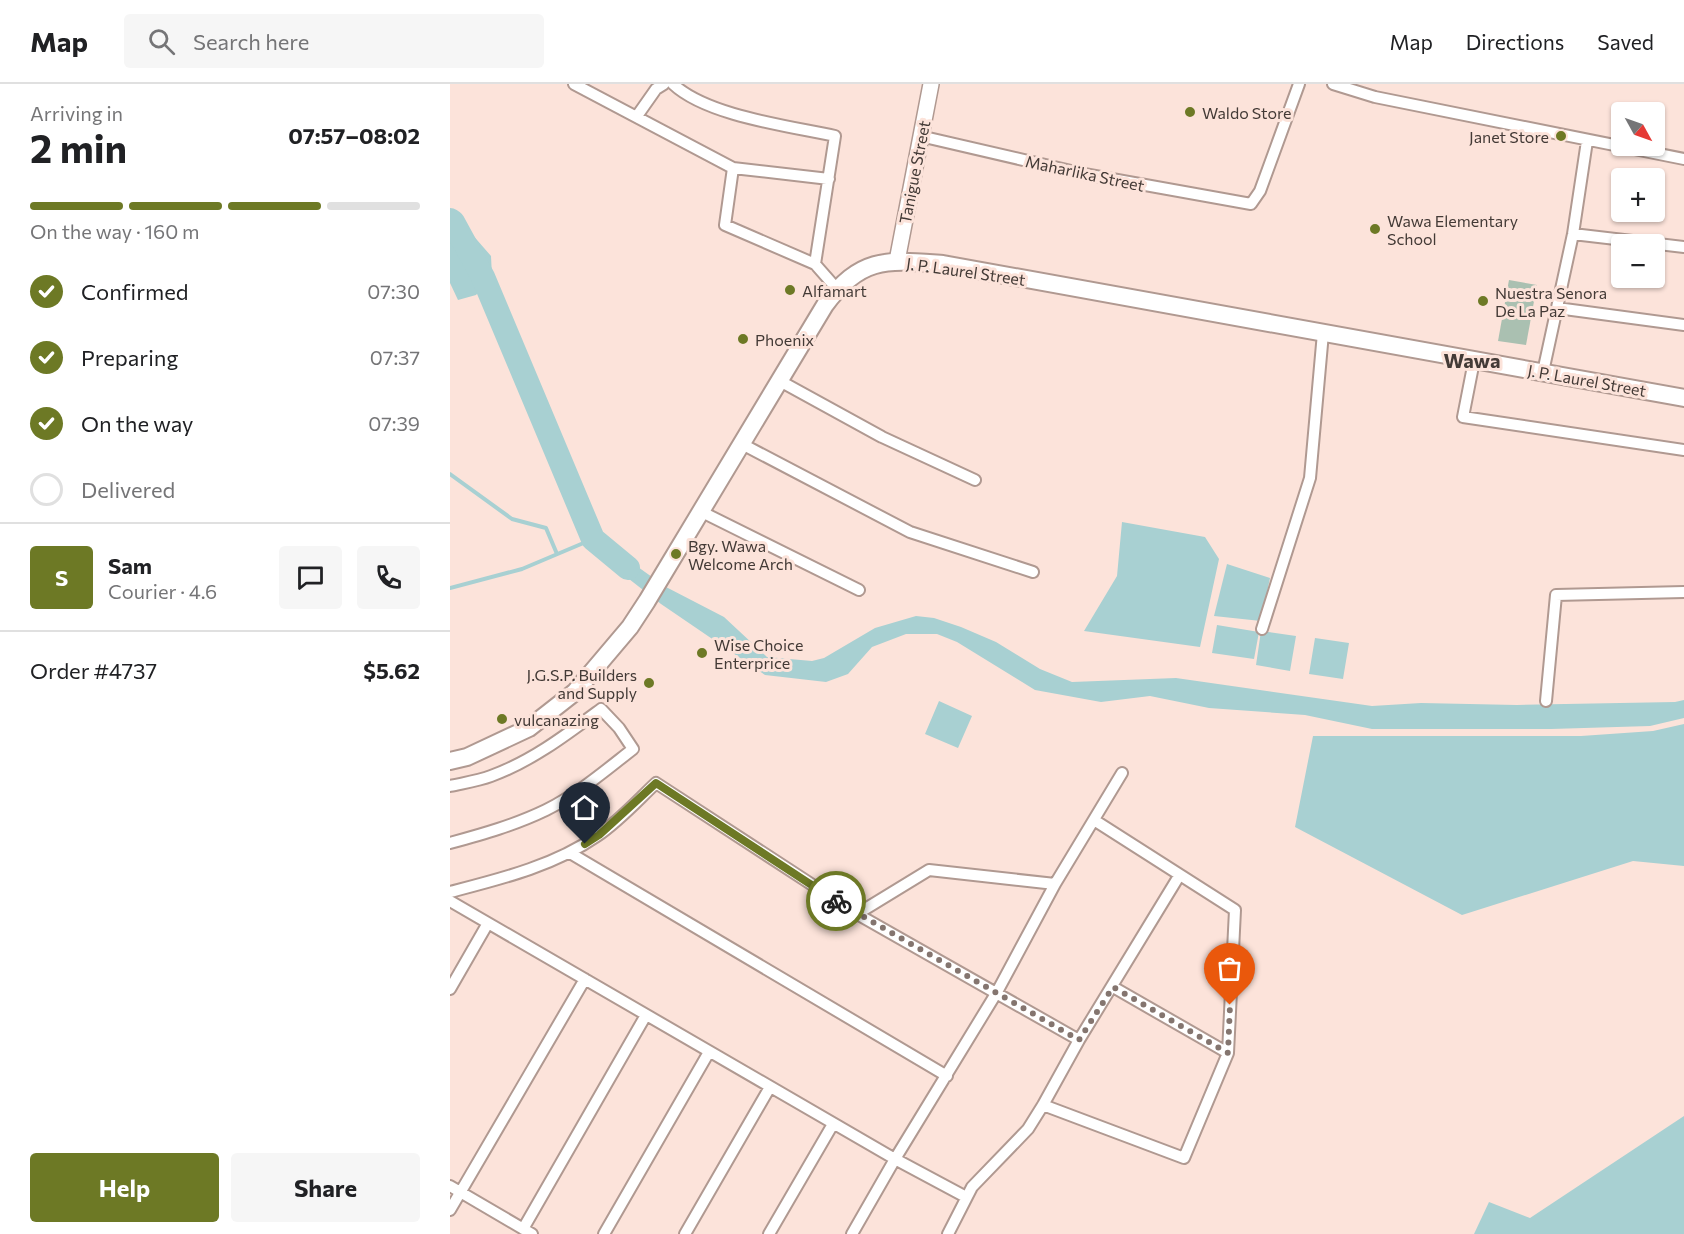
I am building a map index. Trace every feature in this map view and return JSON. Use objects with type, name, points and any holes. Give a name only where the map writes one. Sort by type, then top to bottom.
[{"type":"main road","name":"J. P. Laurel Street","points":[[450,761],[467,757],[529,728],[575,692],[630,627],[647,601],[825,304],[849,277],[875,264],[897,261],[942,264],[1684,398]]},
{"type":"street","points":[[574,84],[734,168],[829,179]]},
{"type":"street","points":[[637,116],[656,89],[664,84]]},
{"type":"street","points":[[674,84],[684,94],[719,110],[835,136],[815,264]]},
{"type":"street","name":"Tanigue Street","points":[[897,261],[931,84]]},
{"type":"street","name":"Maharlika Street","points":[[920,136],[1084,174],[1251,204],[1260,192],[1299,84]]},
{"type":"street","points":[[1333,84],[1375,98],[1457,112],[1587,141],[1684,159]]},
{"type":"street","points":[[1543,372],[1573,234],[1587,141]]},
{"type":"street","points":[[734,168],[725,225],[815,264],[837,289]]},
{"type":"street","points":[[1573,234],[1684,247]]},
{"type":"street","points":[[1557,308],[1684,325]]},
{"type":"street","points":[[1262,629],[1310,477],[1323,333]]},
{"type":"street","points":[[1474,361],[1463,417],[1684,450]]},
{"type":"street","points":[[780,381],[882,437],[975,480]]},
{"type":"street","points":[[742,444],[909,532],[1033,572]]},
{"type":"street","points":[[702,512],[859,590]]},
{"type":"street","points":[[1546,701],[1556,595],[1684,592]]},
{"type":"street","points":[[450,786],[489,777],[520,763],[555,743],[601,709],[619,728],[633,749],[593,780],[547,810],[493,832],[450,843]]},
{"type":"street","points":[[852,1234],[997,992],[1055,884],[1122,773]]},
{"type":"street","points":[[450,892],[495,880],[570,853],[599,835],[656,783],[856,914],[1079,1040]]},
{"type":"street","points":[[1043,1105],[1184,1158],[1228,1053],[1235,910],[1094,820]]},
{"type":"street","points":[[570,853],[947,1076]]},
{"type":"street","points":[[856,914],[929,870],[1055,884]]},
{"type":"street","points":[[948,1234],[972,1187],[1028,1129],[1079,1040],[1179,876]]},
{"type":"street","points":[[450,901],[895,1160],[966,1197]]},
{"type":"street","points":[[450,989],[488,923]]},
{"type":"street","points":[[450,1209],[585,979]]},
{"type":"street","points":[[1113,987],[1228,1053]]},
{"type":"street","points":[[450,1186],[528,1231],[646,1015]]},
{"type":"street","points":[[604,1234],[709,1052]]},
{"type":"street","points":[[685,1234],[770,1087]]},
{"type":"street","points":[[769,1234],[833,1124]]},
{"type":"green space","points":[[1509,280],[1537,285],[1526,345],[1498,341]]},
{"type":"water","points":[[450,209],[491,256],[492,276],[476,295],[458,300],[450,283]]},
{"type":"water","points":[[1122,522],[1205,537],[1219,559],[1200,647],[1084,631],[1117,576]]},
{"type":"water","points":[[603,542],[666,587],[724,617],[767,657],[812,661],[824,658],[875,628],[916,616],[934,618],[961,627],[996,642],[1040,669],[1072,682],[1176,678],[1372,706],[1421,703],[1517,705],[1684,700],[1684,718],[1650,726],[1551,729],[1372,729],[1305,715],[1209,708],[1150,696],[1101,702],[1035,690],[957,642],[937,634],[906,634],[872,647],[848,674],[826,682],[765,675],[661,604],[606,561]]},
{"type":"water","points":[[1227,564],[1270,578],[1261,621],[1214,616]]},
{"type":"water","points":[[1217,625],[1259,632],[1254,659],[1212,653]]},
{"type":"water","points":[[1261,631],[1296,636],[1290,671],[1256,665]]},
{"type":"water","points":[[1315,638],[1349,643],[1343,679],[1309,674]]},
{"type":"water","points":[[939,701],[972,716],[958,748],[925,734]]},
{"type":"water","points":[[1684,724],[1684,866],[1633,861],[1462,915],[1295,827],[1313,736],[1581,736],[1653,731]]},
{"type":"water","points":[[1684,1116],[1684,1234],[1474,1234],[1489,1202],[1530,1218]]},
{"type":"waterway","points":[[450,220],[483,277],[593,539],[628,568]]},
{"type":"waterway","points":[[450,474],[512,519],[546,528],[557,554]]},
{"type":"waterway","points":[[450,588],[522,569],[593,539]]},
{"type":"way so far","points":[[836,901],[1079,1040],[1113,987],[1228,1053],[1230,1005]]},
{"type":"place","name":"Waldo Store","points":[[1190,112]]},
{"type":"place","name":"Janet Store","points":[[1561,136]]},
{"type":"place","name":"Wawa Elementary School","points":[[1375,229]]},
{"type":"place","name":"Alfamart","points":[[790,290]]},
{"type":"place","name":"Nuestra Senora De La Paz","points":[[1483,301]]},
{"type":"place","name":"Phoenix","points":[[743,339]]},
{"type":"place","name":"Bgy. Wawa Welcome Arch","points":[[676,554]]},
{"type":"place","name":"Wise Choice Enterprice","points":[[702,653]]},
{"type":"place","name":"J.G.S.P. Builders and Supply","points":[[649,683]]},
{"type":"place","name":"vulcanazing","points":[[502,719]]},
{"type":"district","name":"Wawa","points":[[1472,360]]},
{"type":"route","points":[[585,844],[599,835],[656,783],[836,901]]}]
